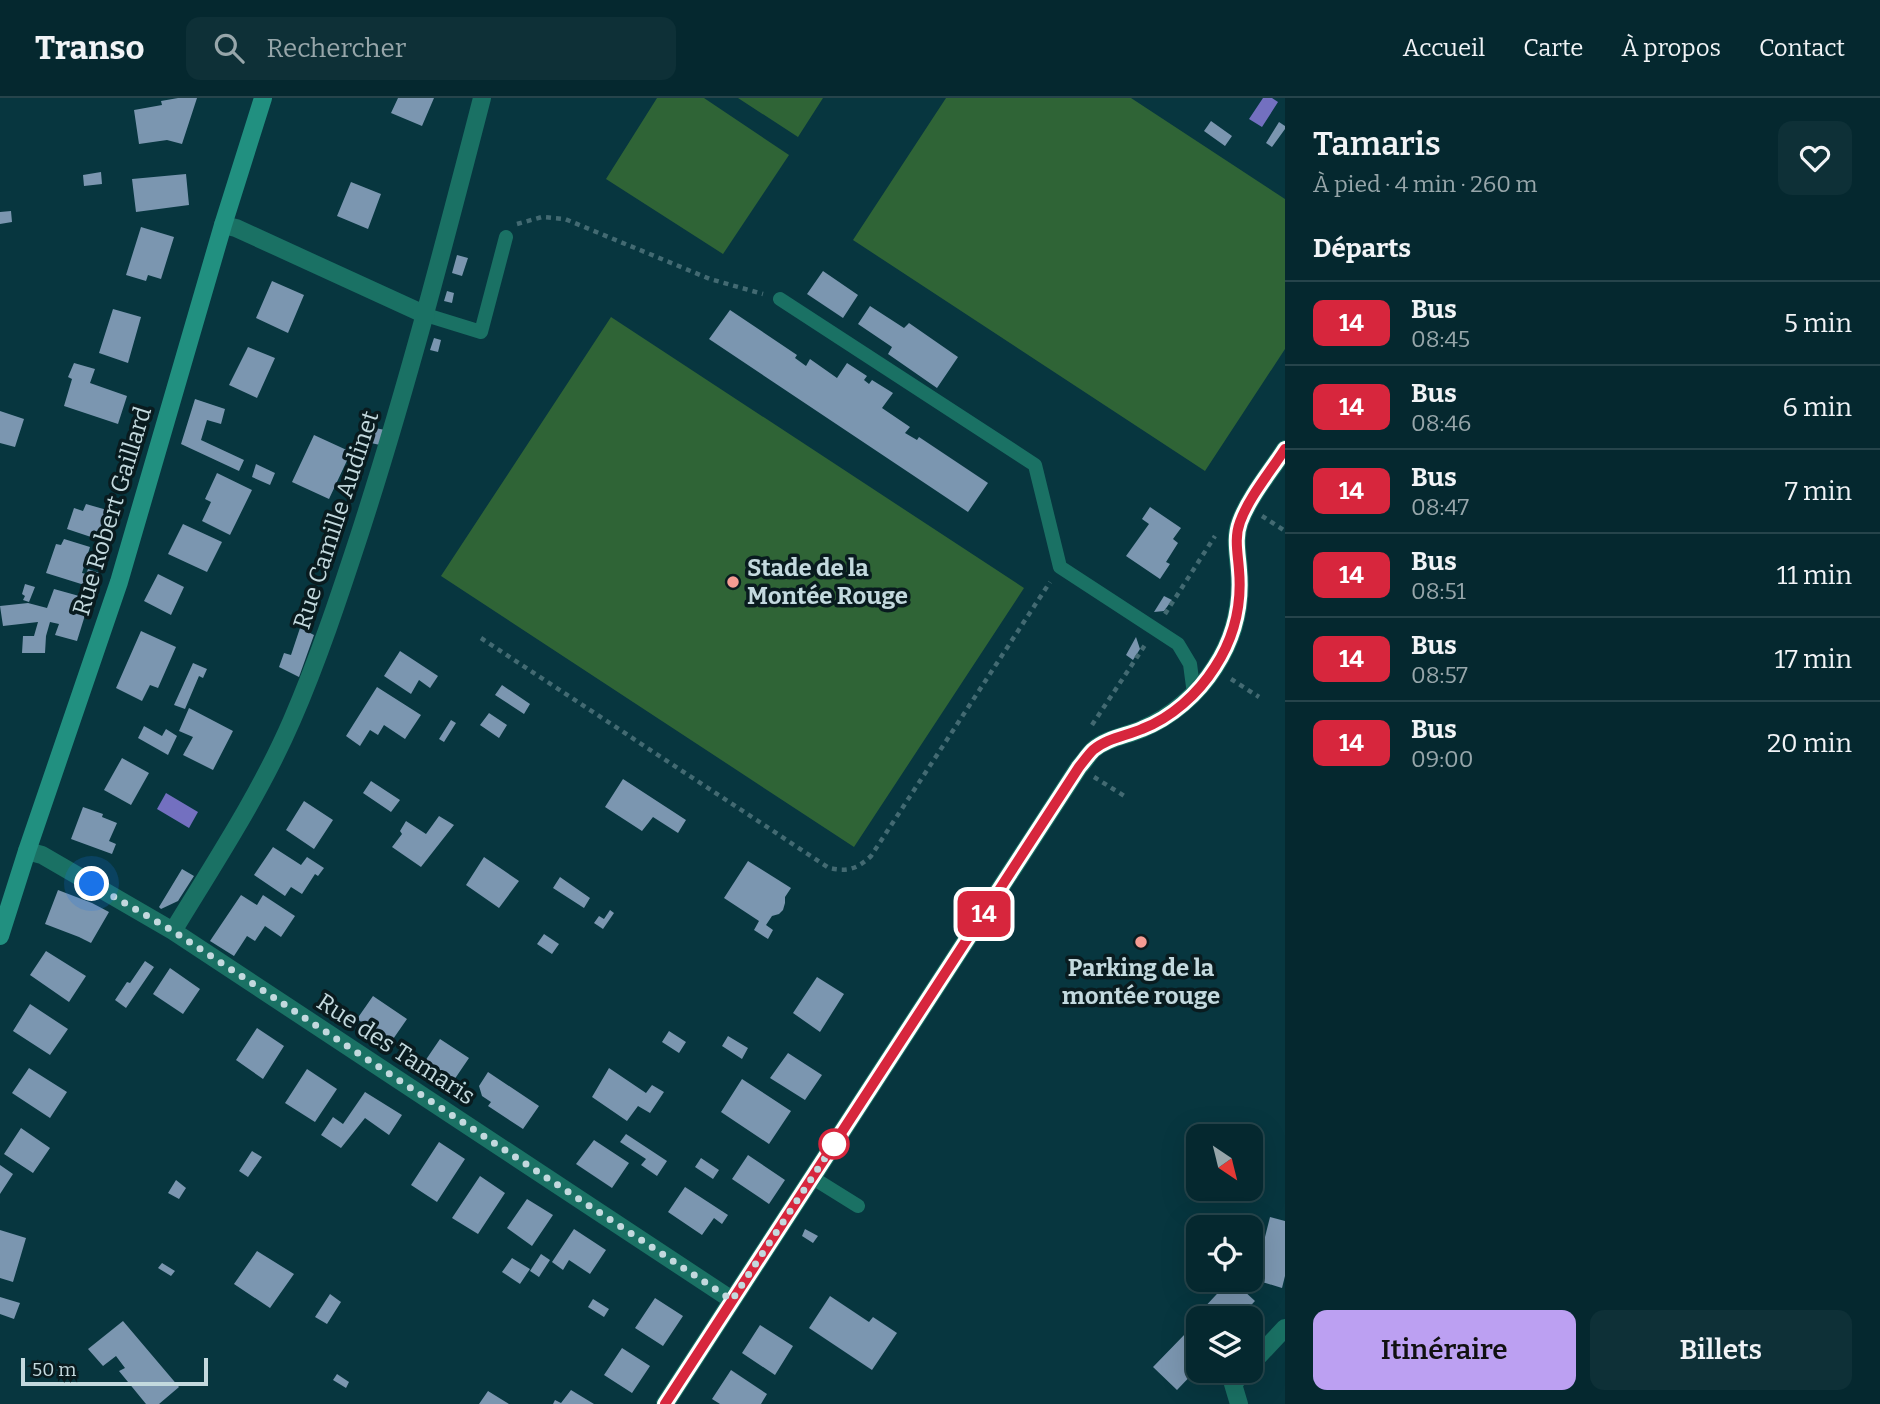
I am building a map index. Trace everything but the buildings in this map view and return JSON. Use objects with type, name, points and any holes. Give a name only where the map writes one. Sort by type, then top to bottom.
[{"type":"street","name":"Rue Robert Gaillard","points":[[0,936],[119,582],[223,225],[263,98]]},
{"type":"street","name":"Rue Camille Audinet","points":[[173,931],[264,779],[293,719],[342,587],[382,465],[426,314],[482,98]]},
{"type":"street","points":[[223,225],[236,228],[426,314]]},
{"type":"street","points":[[665,1404],[1079,767],[1093,750],[1113,738],[1144,729],[1173,712],[1194,694],[1215,668],[1231,638],[1239,603],[1239,523],[1285,449]]},
{"type":"street","name":"Rue des Tamaris","points":[[27,850],[42,855],[173,931],[732,1300]]},
{"type":"street","points":[[1263,1351],[1285,1328]]},
{"type":"street","points":[[1234,1383],[1239,1404]]},
{"type":"lane","points":[[426,314],[481,331],[506,237]]},
{"type":"lane","points":[[780,299],[1035,465],[1060,567],[1178,644],[1190,664],[1194,694]]},
{"type":"lane","points":[[813,1178],[858,1206]]},
{"type":"path","points":[[506,237],[518,223],[542,217],[565,219],[710,279],[780,299]]},
{"type":"path","points":[[481,638],[830,869],[844,871],[861,865],[872,856],[1060,567]]},
{"type":"green space","points":[[657,98],[704,98],[789,155],[723,254],[606,179]]},
{"type":"green space","points":[[738,98],[823,98],[798,137]]},
{"type":"green space","points":[[946,98],[1131,98],[1285,199],[1285,349],[1205,471],[853,240]]},
{"type":"green space","name":"Stade de la Montée Rouge","points":[[611,317],[1024,588],[854,847],[441,576]]},
{"type":"shaded area","points":[[1263,98],[1272,98],[1278,102],[1262,127],[1249,119]]},
{"type":"shaded area","points":[[166,793],[198,812],[189,828],[157,809]]},
{"type":"bus line","name":"14","points":[[665,1404],[1079,767],[1093,750],[1113,738],[1144,729],[1173,712],[1194,694],[1215,668],[1231,638],[1239,603],[1239,523],[1285,449]]},
{"type":"place","name":"Stade de la Montée Rouge","points":[[733,582]]},
{"type":"place","name":"Parking de la montée rouge","points":[[1141,942]]},
{"type":"route","points":[[92,884],[173,931],[732,1300],[838,1138],[834,1144]]}]
